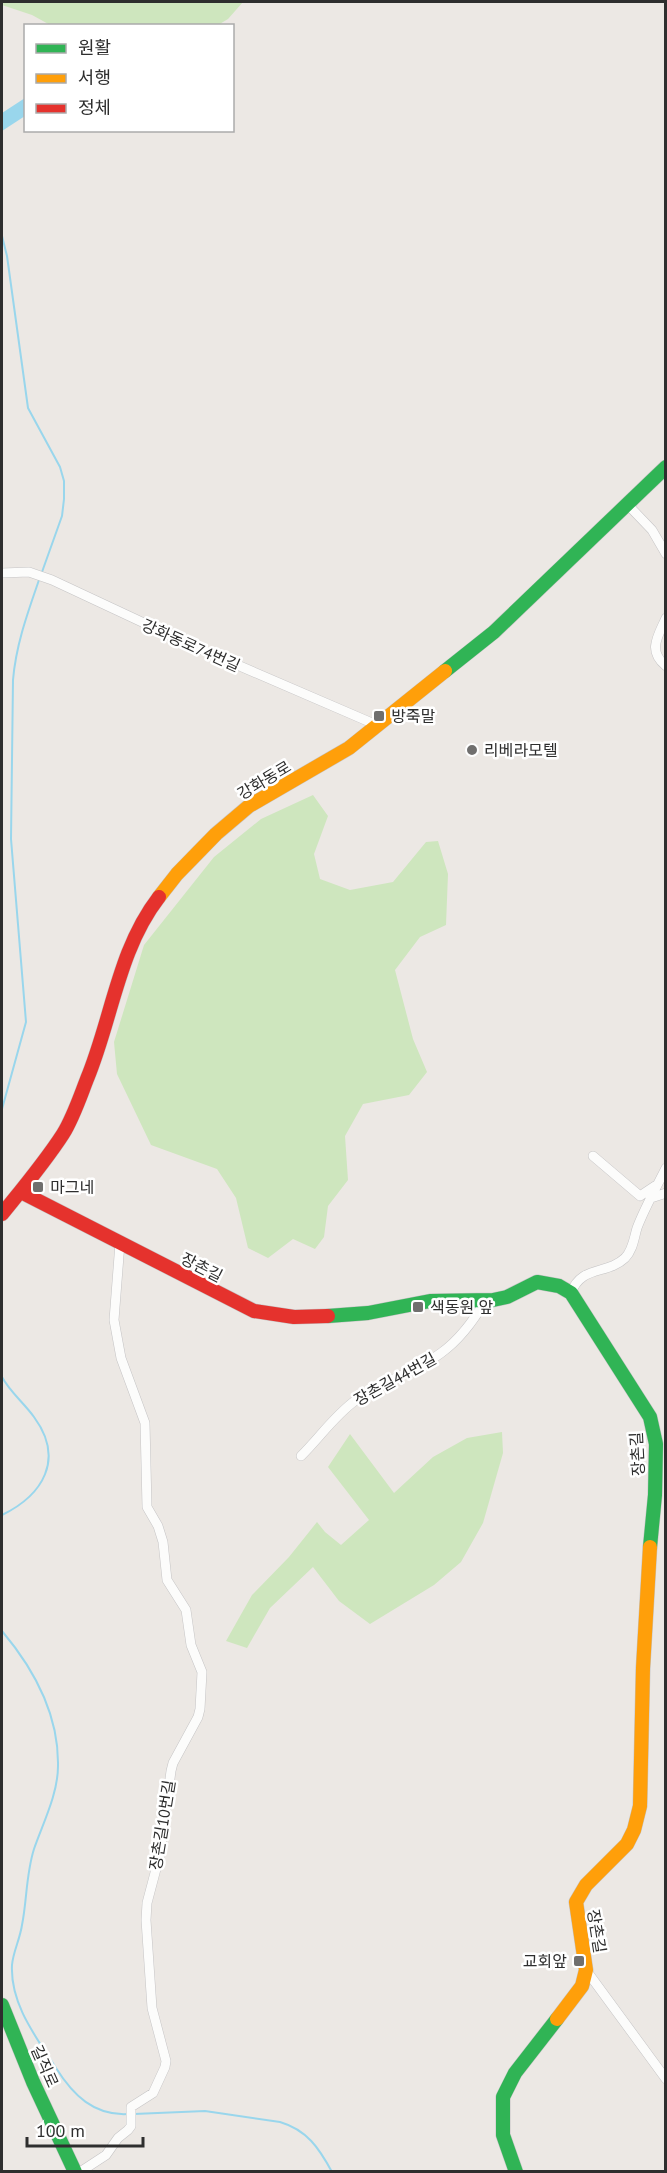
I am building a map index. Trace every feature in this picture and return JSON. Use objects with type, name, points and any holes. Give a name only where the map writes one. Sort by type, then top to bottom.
[{"type":"street","name":"강화동로","points":[[2,1214],[47,1158],[71,1118],[88,1078],[131,943],[163,891],[195,854],[249,806],[329,762],[379,726],[494,632],[666,467]]},
{"type":"street","points":[[628,504],[652,531],[666,554]]},
{"type":"street","name":"강화동로74번길","points":[[2,573],[29,572],[52,580],[191,645],[379,726]]},
{"type":"street","points":[[666,618],[654,649],[656,656],[666,666]]},
{"type":"street","points":[[593,1156],[640,1196],[657,1185]]},
{"type":"street","points":[[572,1293],[578,1280],[585,1275],[619,1263],[630,1252],[651,1198],[666,1168]]},
{"type":"street","name":"장촌길","points":[[21,1192],[237,1305],[264,1314],[294,1317],[337,1316],[368,1313],[430,1301],[454,1299],[485,1301],[507,1297],[537,1282],[552,1284],[572,1293],[650,1417],[656,1444],[656,1495],[649,1558],[643,1668],[640,1806],[627,1844],[586,1885],[576,1902],[586,1970],[584,1981],[578,1992],[515,2073],[505,2090],[503,2135],[516,2172]]},
{"type":"street","points":[[651,1198],[666,1193]]},
{"type":"street","name":"장촌길10번길","points":[[80,2172],[106,2155],[118,2138],[131,2126],[130,2107],[133,2103],[153,2093],[165,2067],[166,2061],[152,2008],[146,1920],[147,1903],[160,1854],[173,1763],[198,1717],[202,1683],[202,1672],[191,1645],[186,1610],[167,1580],[160,1534],[147,1507],[145,1423],[121,1358],[114,1320],[120,1243]]},
{"type":"street","name":"장촌길44번길","points":[[302,1456],[339,1413],[351,1404],[385,1382],[441,1354],[472,1321],[485,1301]]},
{"type":"street","points":[[586,1970],[666,2079]]},
{"type":"street","name":"길직로","points":[[2,2005],[35,2086],[75,2172]]},
{"type":"green space","points":[[2,2],[243,2],[228,19],[220,24],[48,24],[32,15],[2,5]]},
{"type":"green space","points":[[313,795],[328,816],[314,854],[320,879],[350,890],[393,882],[426,842],[438,841],[448,874],[446,925],[420,937],[395,970],[413,1039],[427,1072],[409,1095],[363,1104],[345,1136],[348,1180],[328,1206],[324,1237],[315,1249],[293,1239],[268,1258],[248,1248],[236,1198],[217,1169],[151,1145],[117,1074],[114,1042],[144,945],[214,857],[261,819]]},
{"type":"green space","points":[[502,1432],[503,1453],[483,1523],[461,1562],[434,1585],[370,1624],[339,1601],[313,1567],[270,1608],[247,1648],[226,1641],[252,1595],[289,1557],[317,1522],[341,1545],[369,1520],[328,1467],[350,1434],[394,1493],[433,1457],[467,1438]]},
{"type":"water","points":[[24,99],[24,117],[2,131],[2,113]]},
{"type":"waterway","points":[[2,236],[7,256],[28,408],[60,467],[64,481],[62,516],[42,572]]},
{"type":"waterway","points":[[2,1109],[26,1022],[11,839],[13,680],[20,641],[40,577]]},
{"type":"waterway","points":[[2,1377],[34,1417],[43,1432],[48,1447],[45,1474],[38,1486],[29,1497],[2,1515]]},
{"type":"waterway","points":[[2,1631],[24,1661],[42,1693],[54,1728],[58,1766],[53,1798],[29,1868],[22,1925],[12,1965],[15,1993],[33,2032],[77,2095],[105,2111],[128,2114]]},
{"type":"waterway","points":[[134,2114],[205,2111],[280,2122],[305,2135],[322,2155],[332,2172]]},
{"type":"traffic: fast","points":[[445,671],[494,632],[666,467]]},
{"type":"traffic: fast","points":[[328,1316],[368,1313],[430,1301],[493,1300],[507,1297],[537,1282],[559,1286],[571,1293],[650,1417],[656,1444],[655,1495],[650,1547]]},
{"type":"traffic: fast","points":[[2,2005],[33,2082],[75,2172]]},
{"type":"traffic: fast","points":[[516,2172],[503,2135],[503,2097],[515,2073],[557,2019]]},
{"type":"traffic: slow","points":[[159,897],[177,874],[216,834],[249,806],[349,748],[445,671]]},
{"type":"traffic: slow","points":[[557,2019],[582,1986],[586,1970],[576,1902],[586,1885],[627,1844],[634,1830],[640,1806],[643,1668],[650,1547]]},
{"type":"traffic: jam","points":[[2,1214],[49,1155],[70,1121],[96,1056],[117,985],[134,939],[159,897]]},
{"type":"traffic: jam","points":[[21,1192],[254,1311],[294,1317],[328,1316]]},
{"type":"place","name":"방죽말","points":[[379,716]]},
{"type":"place","name":"리베라모텔","points":[[472,750]]},
{"type":"place","name":"마그네","points":[[38,1187]]},
{"type":"place","name":"색동원 앞","points":[[418,1307]]},
{"type":"place","name":"교회앞","points":[[579,1961]]}]
